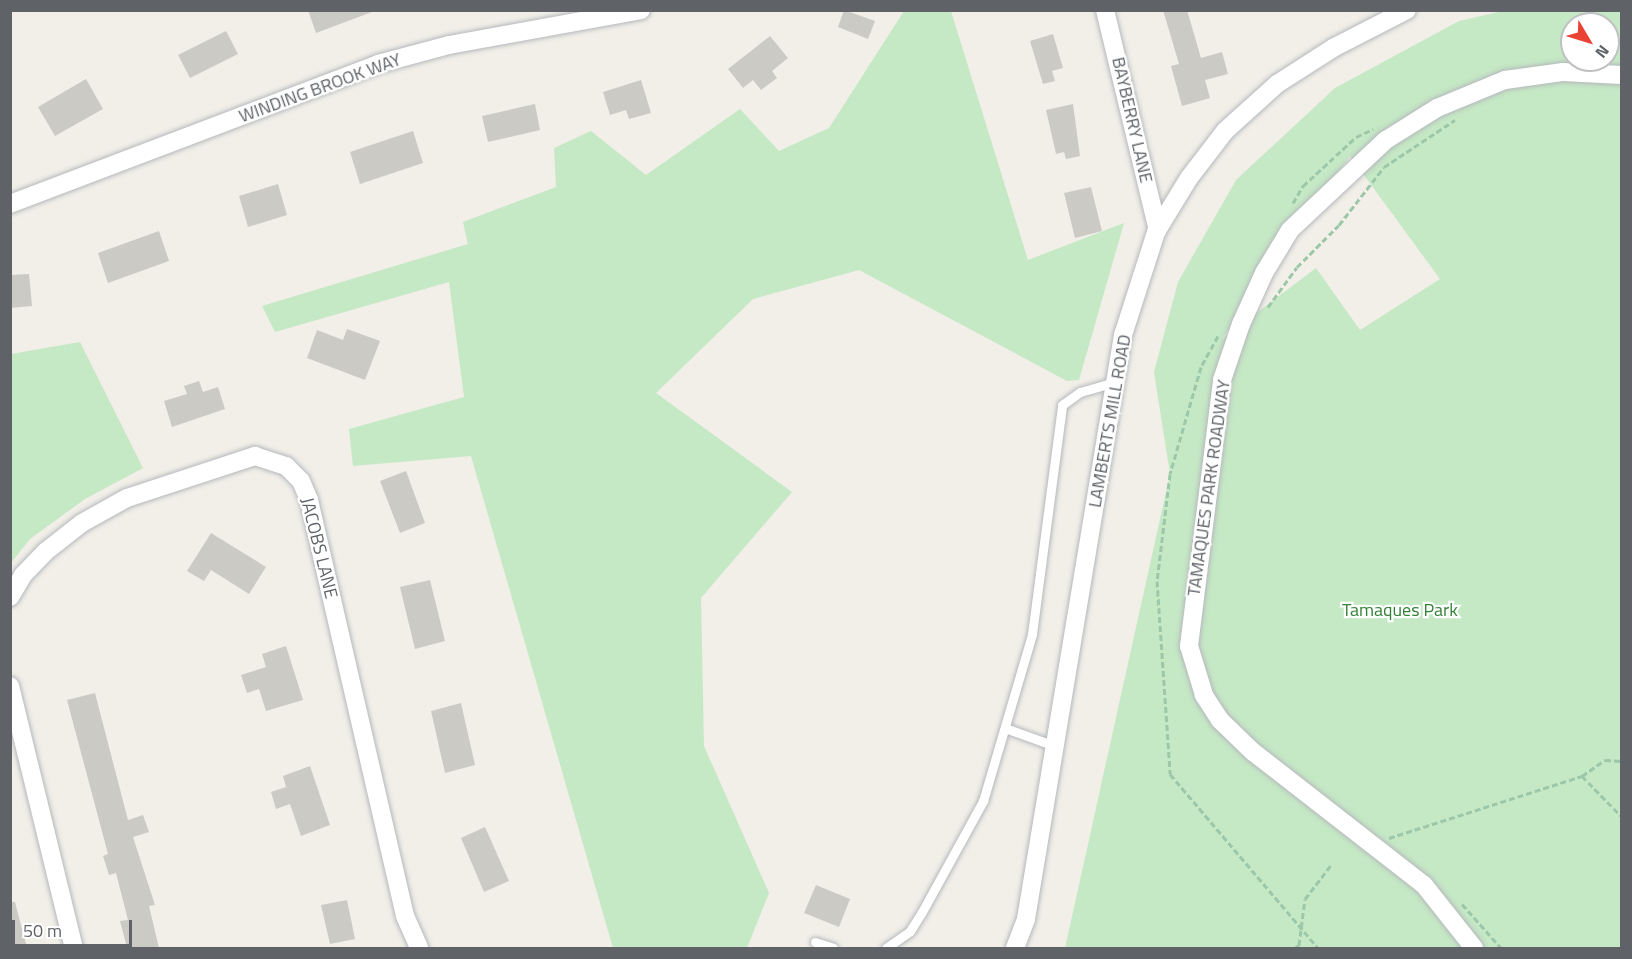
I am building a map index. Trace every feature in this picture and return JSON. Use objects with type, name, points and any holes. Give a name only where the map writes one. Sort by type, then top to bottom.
[{"type":"street","name":"WINDING BROOK WAY","points":[[10,204],[378,64],[449,45],[641,10]]},
{"type":"street","name":"BAYBERRY LANE","points":[[1105,10],[1158,230]]},
{"type":"street","name":"LAMBERTS MILL ROAD","points":[[1015,948],[1026,919],[1123,335],[1158,230],[1189,178],[1234,123],[1277,84],[1387,15],[1407,10]]},
{"type":"street","name":"TAMAQUES PARK ROADWAY","points":[[1474,948],[1424,885],[1379,841],[1253,752],[1220,720],[1204,694],[1189,646],[1222,380],[1241,324],[1264,273],[1290,230],[1386,140],[1437,108],[1505,80],[1563,72],[1622,75]]},
{"type":"street","name":"JACOBS LANE","points":[[10,597],[23,575],[45,552],[82,523],[127,498],[255,456],[286,466],[301,481],[309,500],[405,916],[419,948]]},
{"type":"street","points":[[10,686],[74,948]]},
{"type":"lane","points":[[886,948],[909,931],[922,912],[983,801],[1032,634],[1062,405],[1080,392],[1115,382]]},
{"type":"lane","points":[[1005,728],[1055,746]]},
{"type":"lane","points":[[815,942],[833,948]]},
{"type":"path","points":[[1266,310],[1297,267],[1340,225],[1384,167],[1462,115]]},
{"type":"path","points":[[1292,206],[1303,186],[1356,136],[1377,127]]},
{"type":"path","points":[[1223,327],[1200,367],[1170,474],[1157,581],[1170,774],[1318,948]]},
{"type":"path","points":[[1379,841],[1582,776],[1605,760],[1622,761]]},
{"type":"path","points":[[1582,776],[1622,817]]},
{"type":"path","points":[[1379,841],[1395,846]]},
{"type":"path","points":[[1295,948],[1301,928],[1305,898],[1331,865]]},
{"type":"path","points":[[1460,902],[1501,948]]},
{"type":"green space","points":[[904,11],[951,11],[1028,260],[1124,223],[1079,380],[1067,381],[859,270],[753,299],[656,393],[792,492],[701,598],[704,746],[769,893],[747,948],[613,948],[471,456],[353,466],[349,429],[464,397],[449,282],[275,332],[262,306],[468,244],[463,222],[556,187],[554,148],[591,131],[646,175],[740,109],[779,151],[829,128]]},
{"type":"green space","name":"Tamaques Park","points":[[1503,11],[1621,11],[1621,948],[1065,948],[1170,474],[1154,372],[1178,282],[1236,180],[1335,88],[1459,21]],"holes":[[[1350,156],[1440,279],[1360,330],[1316,268],[1222,339]]]},
{"type":"green space","points":[[80,342],[143,468],[85,499],[30,539],[11,563],[11,354]]},
{"type":"building","points":[[308,10],[372,10],[372,12],[316,33]]},
{"type":"building","points":[[844,10],[875,21],[868,39],[838,27]]},
{"type":"building","points":[[1163,10],[1187,10],[1201,58],[1222,52],[1228,74],[1205,80],[1210,98],[1182,106],[1171,66],[1179,64]]},
{"type":"building","points":[[226,31],[238,54],[190,78],[178,55]]},
{"type":"building","points":[[1053,34],[1063,68],[1052,71],[1055,81],[1043,84],[1030,41]]},
{"type":"building","points":[[770,36],[788,58],[772,71],[777,78],[761,90],[753,80],[743,88],[728,69]]},
{"type":"building","points":[[86,79],[103,109],[55,136],[38,107]]},
{"type":"building","points":[[641,80],[651,113],[629,119],[626,110],[610,115],[603,92]]},
{"type":"building","points":[[535,104],[540,130],[488,142],[482,116]]},
{"type":"building","points":[[1073,104],[1080,156],[1066,159],[1064,152],[1056,154],[1046,110]]},
{"type":"building","points":[[413,131],[423,163],[360,184],[350,152]]},
{"type":"building","points":[[278,184],[287,215],[248,227],[239,196]]},
{"type":"building","points":[[1091,187],[1102,231],[1075,238],[1064,193]]},
{"type":"building","points":[[159,231],[169,261],[108,283],[98,253]]},
{"type":"building","points":[[29,274],[32,306],[10,308],[10,275]]},
{"type":"building","points":[[347,329],[380,341],[365,380],[307,358],[317,330],[343,340]]},
{"type":"building","points":[[199,381],[203,392],[218,387],[225,409],[172,427],[164,401],[187,394],[184,386]]},
{"type":"building","points":[[406,471],[425,523],[400,533],[380,481]]},
{"type":"building","points":[[211,533],[266,567],[249,594],[211,570],[204,581],[187,571]]},
{"type":"building","points":[[430,580],[445,641],[415,649],[400,587]]},
{"type":"building","points":[[286,646],[303,700],[266,711],[259,689],[247,693],[241,675],[266,667],[262,654]]},
{"type":"building","points":[[95,693],[128,820],[143,815],[149,832],[133,837],[155,905],[149,906],[159,948],[127,948],[120,921],[128,920],[116,873],[109,875],[103,856],[108,854],[67,700]]},
{"type":"building","points":[[461,703],[475,765],[445,773],[431,711]]},
{"type":"building","points":[[310,766],[330,825],[301,836],[290,804],[276,809],[271,792],[286,787],[283,776]]},
{"type":"building","points":[[485,827],[509,881],[484,892],[461,838]]},
{"type":"building","points":[[816,885],[850,899],[839,927],[804,913]]},
{"type":"building","points":[[347,900],[355,939],[330,944],[321,905]]},
{"type":"building","points":[[10,902],[15,902],[27,948],[10,948]]}]
